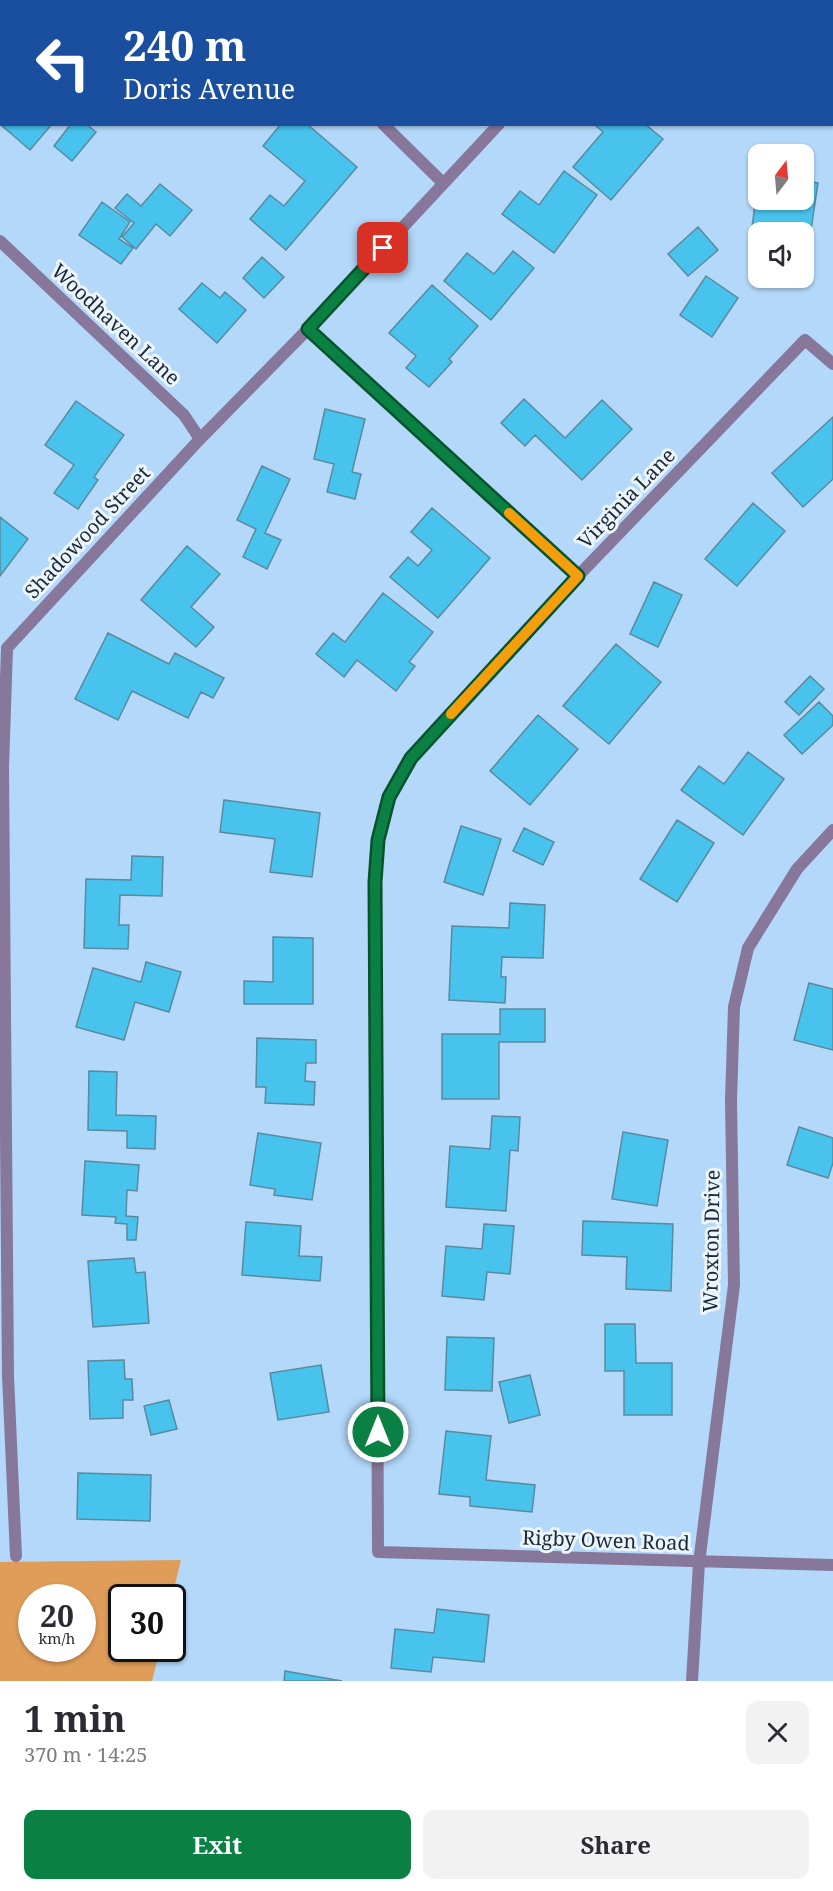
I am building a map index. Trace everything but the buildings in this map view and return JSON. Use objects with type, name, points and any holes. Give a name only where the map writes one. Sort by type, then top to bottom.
[{"type":"street","points":[[385,126],[443,183]]},
{"type":"street","name":"Shadowood Street","points":[[16,1556],[4,1376],[3,650],[497,126]]},
{"type":"street","name":"Woodhaven Lane","points":[[0,241],[184,415],[200,439]]},
{"type":"street","points":[[308,329],[578,576]]},
{"type":"street","name":"Virginia Lane","points":[[378,1552],[375,882],[378,840],[389,797],[411,758],[578,576],[805,340],[833,364]]},
{"type":"street","name":"Wroxton Drive","points":[[692,1681],[699,1563],[734,1285],[731,1101],[734,1007],[748,948],[797,869],[833,830]]},
{"type":"street","name":"Rigby Owen Road","points":[[378,1552],[699,1563],[833,1565]]},
{"type":"shaded area","points":[[181,1560],[175,1584],[108,1584],[108,1662],[157,1662],[152,1681],[0,1681],[0,1562]]},
{"type":"slow traffic","points":[[451,714],[578,576],[509,513]]},
{"type":"route","points":[[378,1432],[375,882],[378,840],[389,797],[411,758],[578,576],[308,329],[383,248]]}]
